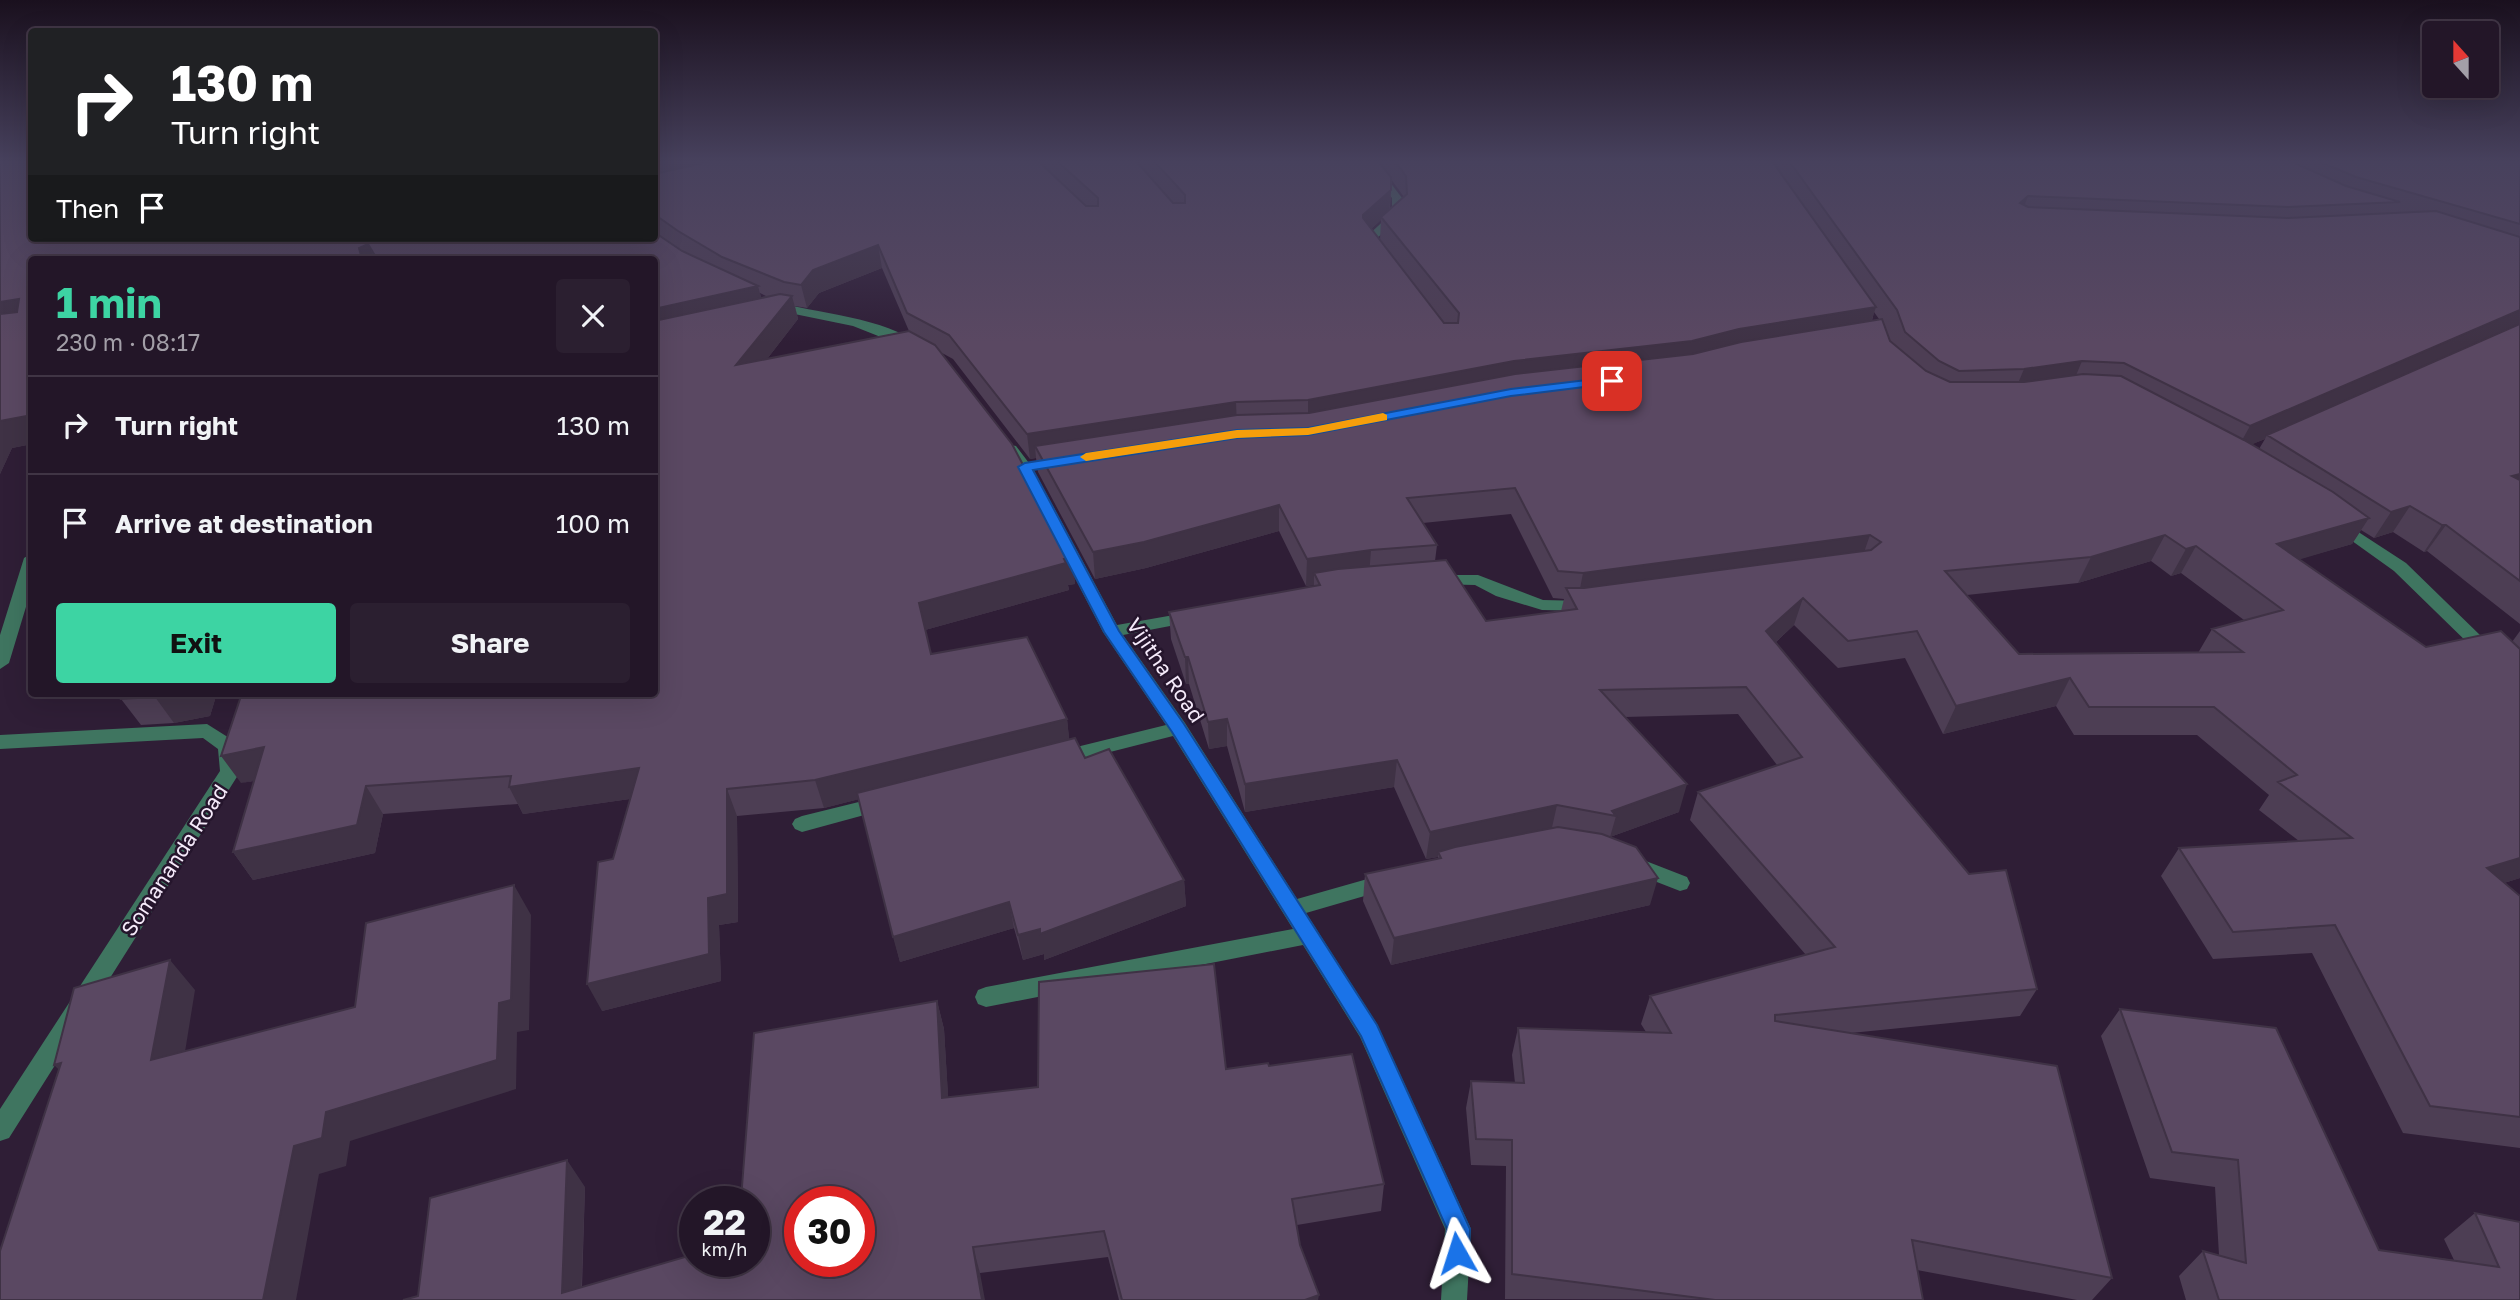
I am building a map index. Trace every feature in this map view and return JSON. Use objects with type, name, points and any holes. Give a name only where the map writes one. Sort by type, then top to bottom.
[{"type":"street","points":[[1386,260],[1370,239],[1389,222]]},
{"type":"street","points":[[760,309],[842,320],[893,336],[925,353]]},
{"type":"street","name":"Vijitha Road","points":[[1001,436],[1031,466],[1112,632],[1178,728],[1369,1031],[1458,1229],[1454,1300]]},
{"type":"street","points":[[2323,513],[2400,567],[2520,684]]},
{"type":"street","points":[[0,663],[28,571]]},
{"type":"street","points":[[1416,581],[1456,578],[1478,580],[1542,605],[1577,607],[1605,604]]},
{"type":"street","points":[[1112,632],[1207,614]]},
{"type":"street","points":[[1044,762],[1178,728]]},
{"type":"street","name":"Somananda Road","points":[[0,743],[207,731],[227,746],[230,772],[0,1130]]},
{"type":"street","points":[[802,824],[896,800]]},
{"type":"street","points":[[1610,856],[1680,883]]},
{"type":"street","points":[[1290,909],[1411,875]]},
{"type":"street","points":[[986,997],[1307,935]]},
{"type":"building","points":[[0,222],[28,222],[28,242],[658,242],[658,235],[682,251],[758,286],[658,308],[658,256],[375,256],[368,244],[359,248],[361,256],[28,256],[28,416],[0,421],[0,314],[17,312],[19,299],[0,302]]},
{"type":"building","points":[[665,222],[1366,222],[1444,323],[1458,323],[1459,313],[1385,222],[1815,222],[1876,307],[1739,329],[1692,341],[1514,361],[1308,400],[1236,402],[1027,434],[949,335],[907,313],[878,245],[813,270],[801,285],[784,282],[722,257]]},
{"type":"building","points":[[1833,222],[2470,222],[2520,237],[2520,310],[2250,426],[2124,363],[2082,361],[2024,369],[1959,371],[1939,361],[1905,332],[1897,310]]},
{"type":"building","points":[[780,294],[792,296],[736,365],[909,331],[935,345],[1012,444],[1072,557],[1064,559],[1066,563],[919,603],[931,654],[1027,637],[1067,719],[815,780],[727,789],[727,894],[708,898],[709,954],[587,984],[598,862],[613,859],[639,768],[509,787],[511,776],[366,786],[357,825],[233,852],[264,747],[221,756],[241,697],[658,697],[658,320]]},
{"type":"building","points":[[1882,319],[1890,341],[1926,371],[1950,382],[2024,382],[2083,374],[2121,376],[2244,440],[2333,492],[2369,518],[2277,544],[2426,647],[2501,631],[2520,649],[2520,858],[2487,868],[2520,896],[2520,1117],[2430,1106],[2335,925],[2233,932],[2179,848],[2352,838],[2278,782],[2297,775],[2214,707],[2089,707],[2070,678],[1956,706],[1917,631],[1848,641],[1803,598],[1766,631],[1969,874],[2006,870],[2037,989],[1775,1015],[1775,1021],[2057,1066],[2112,1278],[1912,1240],[1923,1300],[1715,1300],[1512,1274],[1512,1140],[1476,1139],[1471,1081],[1524,1083],[1518,1028],[1671,1033],[1650,996],[1835,947],[1698,792],[1802,757],[1746,687],[1600,690],[1687,784],[1612,811],[1616,816],[1557,805],[1430,832],[1397,760],[1245,784],[1227,719],[1208,722],[1188,657],[1185,657],[1169,612],[1320,585],[1314,573],[1446,560],[1486,621],[1577,609],[1566,588],[1584,588],[1871,550],[1881,542],[1870,535],[1583,573],[1558,571],[1515,488],[1407,498],[1437,545],[1307,559],[1279,505],[1144,542],[1093,552],[1035,446],[1237,415],[1309,413],[1515,374],[1693,354],[1741,342]],"holes":[[[2165,535],[2186,549],[2196,546],[2283,610],[2212,629],[2243,652],[2019,654],[1945,571],[2091,557]]]},
{"type":"building","points":[[2520,324],[2520,474],[2512,476],[2520,480],[2520,581],[2446,525],[2410,506],[2391,512],[2267,435]]},
{"type":"building","points":[[122,697],[155,697],[121,699]]},
{"type":"building","points":[[1075,738],[1085,758],[1109,749],[1184,880],[1040,934],[1040,929],[1018,935],[1009,902],[893,937],[857,793]]},
{"type":"building","points":[[1558,827],[1602,834],[1636,847],[1658,878],[1394,938],[1365,874],[1441,858],[1438,852],[1455,847]]},
{"type":"building","points":[[514,885],[511,1000],[499,1003],[497,1060],[326,1112],[322,1138],[294,1146],[263,1300],[0,1300],[0,1251],[61,1063],[54,1065],[74,988],[170,960],[151,1060],[355,1007],[366,923]]},
{"type":"building","points":[[1214,964],[1226,1069],[1268,1063],[1269,1066],[1352,1054],[1384,1184],[1292,1199],[1300,1245],[1319,1295],[1305,1300],[1122,1300],[1104,1231],[973,1247],[982,1300],[403,1300],[418,1296],[430,1198],[567,1160],[562,1293],[679,1259],[679,1277],[770,1277],[770,1186],[742,1186],[754,1033],[937,1001],[942,1098],[1038,1087],[1039,982]]},
{"type":"building","points":[[2120,1009],[2276,1028],[2379,1250],[2499,1267],[2475,1213],[2520,1222],[2520,1300],[2219,1300],[2203,1251],[2246,1263],[2238,1160],[2172,1152]]},
{"type":"slow traffic","points":[[1086,457],[1237,434],[1308,432],[1383,417]]},
{"type":"route","points":[[1457,1253],[1458,1229],[1369,1031],[1178,728],[1112,632],[1025,467],[1237,434],[1308,432],[1511,393],[1612,381]]}]
